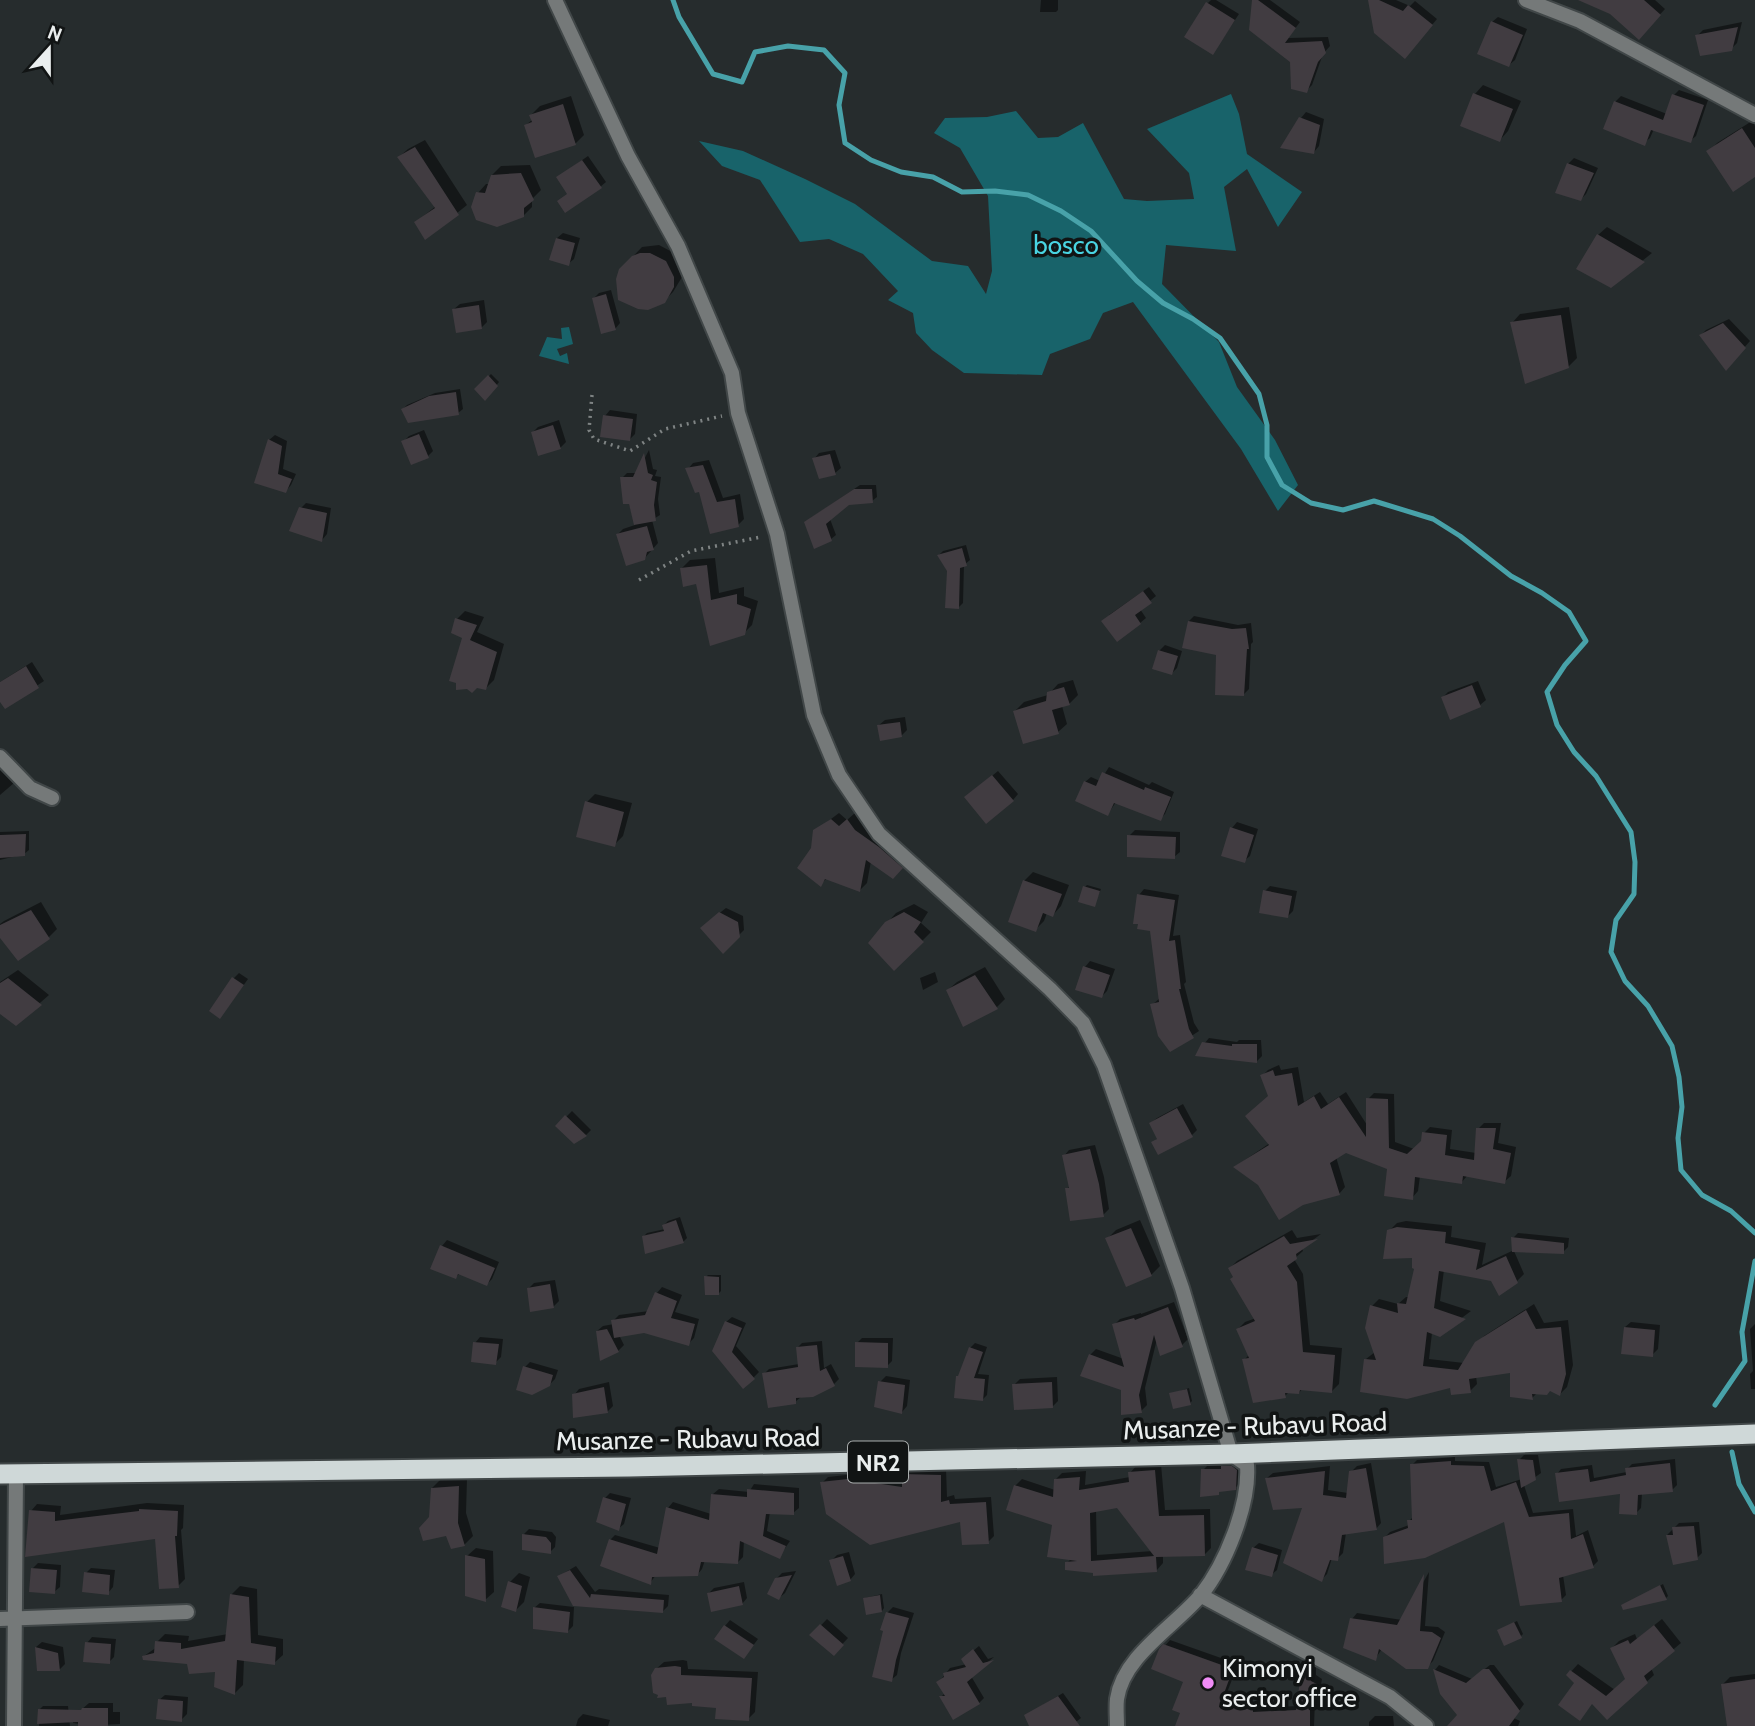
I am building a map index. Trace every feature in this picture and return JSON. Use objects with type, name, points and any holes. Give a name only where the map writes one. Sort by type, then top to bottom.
[{"type":"highway","name":"Musanze - Rubavu Road","points":[[8,1474],[629,1467],[1231,1454],[1755,1434]]},
{"type":"street","points":[[555,0],[628,156],[678,246],[732,373],[738,413],[777,534],[814,715],[839,775],[879,834],[1051,989],[1083,1023],[1104,1065],[1182,1288],[1231,1454],[1247,1465],[1248,1483],[1240,1515],[1223,1559],[1200,1595],[1153,1641],[1128,1671],[1117,1697],[1117,1726]]},
{"type":"street","points":[[1526,0],[1580,21],[1755,115]]},
{"type":"street","points":[[0,757],[30,788],[52,798]]},
{"type":"street","points":[[8,1474],[7,1619],[14,1726]]},
{"type":"street","points":[[1200,1595],[1390,1697],[1426,1726]]},
{"type":"street","points":[[7,1619],[187,1612]]},
{"type":"path","points":[[592,395],[589,430],[594,439],[630,451],[664,429],[738,413]]},
{"type":"path","points":[[639,580],[691,551],[777,534]]},
{"type":"green space","name":"bosco","points":[[1231,94],[1239,114],[1247,154],[1302,192],[1278,227],[1247,169],[1224,187],[1236,251],[1166,245],[1162,284],[1219,342],[1237,387],[1275,440],[1298,485],[1278,511],[1241,449],[1133,302],[1103,313],[1090,339],[1050,354],[1042,375],[964,373],[932,350],[916,333],[913,313],[888,300],[898,291],[863,254],[829,239],[800,242],[760,180],[722,166],[699,141],[743,151],[855,204],[932,261],[968,266],[986,294],[992,271],[988,196],[960,148],[934,133],[945,118],[987,117],[1016,111],[1038,138],[1058,137],[1083,123],[1124,199],[1194,199],[1189,173],[1147,129]]},
{"type":"green space","points":[[569,327],[573,344],[557,349],[560,356],[567,353],[569,364],[539,356],[547,337],[562,339],[561,328]]},
{"type":"building","points":[[1252,0],[1258,0],[1296,28],[1285,43],[1322,41],[1326,53],[1318,62],[1307,93],[1291,89],[1290,62],[1249,30]]},
{"type":"building","points":[[1368,0],[1379,0],[1403,11],[1408,5],[1433,25],[1405,59],[1374,33]]},
{"type":"building","points":[[1578,0],[1644,0],[1661,15],[1639,40],[1610,14]]},
{"type":"building","points":[[1206,2],[1235,20],[1213,55],[1184,37]]},
{"type":"building","points":[[1491,21],[1523,35],[1509,67],[1477,54]]},
{"type":"building","points":[[1738,27],[1732,51],[1700,56],[1695,35]]},
{"type":"building","points":[[1473,93],[1513,109],[1500,142],[1460,126]]},
{"type":"building","points":[[1672,94],[1704,105],[1691,143],[1651,130],[1645,146],[1603,129],[1614,101],[1663,120]]},
{"type":"building","points":[[563,104],[576,145],[535,158],[524,125],[532,122],[529,115]]},
{"type":"building","points":[[1299,117],[1320,125],[1314,154],[1280,148]]},
{"type":"building","points":[[1742,128],[1755,148],[1755,177],[1733,192],[1706,151]]},
{"type":"building","points":[[415,147],[459,215],[425,240],[414,222],[435,208],[397,157]]},
{"type":"building","points":[[582,160],[602,188],[565,213],[557,201],[567,194],[556,177]]},
{"type":"building","points":[[1567,163],[1594,173],[1581,201],[1555,193]]},
{"type":"building","points":[[521,173],[534,200],[524,208],[524,217],[497,227],[476,220],[471,207],[476,192],[485,193],[491,175]]},
{"type":"building","points":[[1597,234],[1645,262],[1611,288],[1576,269]]},
{"type":"building","points":[[556,238],[575,243],[569,266],[549,260]]},
{"type":"building","points":[[650,253],[666,261],[674,277],[674,287],[665,303],[648,310],[638,309],[618,300],[616,279],[619,269],[632,256]]},
{"type":"building","points":[[606,294],[616,330],[601,334],[592,298]]},
{"type":"building","points":[[479,305],[482,329],[456,333],[452,309]]},
{"type":"building","points":[[1561,315],[1569,368],[1525,384],[1510,322]]},
{"type":"building","points":[[1723,323],[1746,348],[1726,371],[1699,335]]},
{"type":"building","points":[[488,375],[498,386],[485,401],[474,389]]},
{"type":"building","points":[[456,392],[459,415],[408,423],[401,409],[429,396]]},
{"type":"building","points":[[603,415],[633,419],[630,441],[600,437]]},
{"type":"building","points":[[553,425],[561,449],[538,456],[531,432]]},
{"type":"building","points":[[419,434],[429,458],[411,465],[401,441]]},
{"type":"building","points":[[268,439],[282,446],[278,474],[292,479],[286,493],[254,483]]},
{"type":"building","points":[[644,453],[648,473],[653,475],[651,480],[657,482],[654,505],[656,521],[634,525],[629,504],[623,504],[620,477],[633,477]]},
{"type":"building","points":[[830,454],[836,475],[819,479],[812,458]]},
{"type":"building","points":[[703,465],[717,502],[735,499],[739,527],[710,534],[699,492],[695,493],[685,468]]},
{"type":"building","points":[[854,489],[872,489],[873,503],[849,505],[826,524],[832,541],[814,549],[804,522]]},
{"type":"building","points":[[299,507],[327,513],[322,542],[289,531]]},
{"type":"building","points":[[647,526],[654,550],[647,552],[645,560],[626,566],[616,534]]},
{"type":"building","points":[[962,548],[967,566],[960,568],[959,609],[945,608],[947,571],[937,555]]},
{"type":"building","points":[[707,565],[711,600],[737,594],[737,604],[751,609],[745,635],[710,646],[696,584],[683,587],[680,568]]},
{"type":"building","points":[[1143,591],[1152,603],[1135,615],[1141,624],[1117,642],[1101,621]]},
{"type":"building","points":[[455,618],[477,625],[470,640],[497,652],[486,690],[477,688],[472,693],[467,689],[456,690],[456,683],[449,681],[462,638],[451,633]]},
{"type":"building","points":[[1188,621],[1232,629],[1246,628],[1249,649],[1244,696],[1215,695],[1216,655],[1182,648]]},
{"type":"building","points":[[1158,650],[1178,656],[1172,675],[1152,669]]},
{"type":"building","points":[[26,666],[39,688],[5,709],[0,702],[0,682]]},
{"type":"building","points":[[1472,685],[1481,707],[1450,720],[1441,697]]},
{"type":"building","points":[[1064,687],[1070,705],[1052,710],[1059,734],[1023,744],[1013,711],[1046,701],[1047,692]]},
{"type":"building","points":[[900,722],[902,737],[880,741],[877,725]]},
{"type":"building","points":[[1102,772],[1144,790],[1145,787],[1171,797],[1161,821],[1114,803],[1108,816],[1075,801],[1084,781],[1096,786]]},
{"type":"building","points":[[992,775],[1014,801],[986,824],[964,797]]},
{"type":"building","points":[[585,801],[624,812],[615,847],[576,837]]},
{"type":"building","points":[[831,819],[839,826],[847,819],[855,830],[903,868],[893,879],[866,860],[860,892],[825,879],[821,887],[797,868],[811,848],[813,830]]},
{"type":"building","points":[[1230,827],[1254,835],[1245,863],[1221,856]]},
{"type":"building","points":[[26,834],[25,856],[0,858],[0,835]]},
{"type":"building","points":[[1127,835],[1176,837],[1175,859],[1127,857]]},
{"type":"building","points":[[1023,880],[1062,894],[1053,917],[1043,913],[1036,932],[1008,922]]},
{"type":"building","points":[[1083,886],[1100,891],[1095,907],[1078,902]]},
{"type":"building","points":[[1263,890],[1292,896],[1288,918],[1259,913]]},
{"type":"building","points":[[1137,894],[1175,900],[1169,941],[1175,940],[1179,989],[1189,1029],[1194,1038],[1170,1052],[1158,1036],[1150,1004],[1159,1002],[1150,931],[1137,929],[1138,924],[1133,924]]},
{"type":"building","points":[[31,910],[50,939],[18,961],[0,938],[0,925]]},
{"type":"building","points":[[719,912],[738,922],[740,937],[723,954],[700,928]]},
{"type":"building","points":[[904,912],[921,922],[914,932],[924,942],[894,971],[868,943],[885,922]]},
{"type":"building","points":[[1083,966],[1110,975],[1102,998],[1075,990]]},
{"type":"building","points":[[975,975],[998,1009],[963,1027],[946,990]]},
{"type":"building","points":[[232,977],[244,985],[220,1019],[209,1011]]},
{"type":"building","points":[[8,978],[42,1005],[16,1026],[0,1014],[0,983]]},
{"type":"building","points":[[1202,1042],[1232,1046],[1257,1044],[1257,1063],[1195,1056]]},
{"type":"building","points":[[1273,1070],[1275,1076],[1292,1073],[1298,1106],[1314,1096],[1321,1109],[1339,1097],[1366,1137],[1366,1098],[1388,1099],[1389,1148],[1407,1154],[1421,1141],[1422,1132],[1447,1135],[1445,1155],[1474,1160],[1476,1128],[1496,1128],[1493,1149],[1511,1153],[1505,1184],[1463,1176],[1462,1184],[1415,1177],[1413,1200],[1384,1196],[1387,1169],[1346,1153],[1330,1163],[1340,1195],[1303,1205],[1279,1220],[1258,1185],[1233,1167],[1269,1145],[1245,1116],[1268,1096],[1260,1075]]},
{"type":"building","points":[[1177,1108],[1193,1137],[1158,1155],[1151,1142],[1157,1139],[1149,1123]]},
{"type":"building","points":[[565,1115],[587,1136],[574,1144],[555,1126]]},
{"type":"building","points":[[1090,1149],[1104,1217],[1070,1221],[1065,1188],[1069,1188],[1062,1155]]},
{"type":"building","points":[[676,1220],[684,1243],[645,1254],[642,1236],[664,1231],[662,1225]]},
{"type":"building","points":[[1397,1227],[1446,1232],[1445,1243],[1480,1250],[1476,1270],[1506,1256],[1518,1283],[1499,1296],[1491,1281],[1439,1271],[1434,1308],[1466,1319],[1440,1337],[1427,1332],[1423,1366],[1458,1370],[1475,1342],[1526,1310],[1536,1329],[1561,1327],[1566,1374],[1560,1396],[1550,1391],[1547,1395],[1532,1394],[1533,1400],[1510,1397],[1510,1373],[1469,1379],[1471,1393],[1451,1395],[1450,1388],[1407,1399],[1360,1392],[1364,1359],[1376,1360],[1365,1328],[1370,1305],[1398,1313],[1397,1303],[1406,1304],[1414,1269],[1412,1258],[1383,1259],[1387,1230]]},
{"type":"building","points":[[1131,1228],[1152,1276],[1126,1287],[1105,1238]]},
{"type":"building","points":[[1284,1236],[1290,1244],[1318,1239],[1296,1254],[1297,1259],[1287,1266],[1297,1282],[1303,1352],[1335,1355],[1332,1393],[1300,1390],[1299,1394],[1285,1393],[1286,1398],[1253,1403],[1242,1359],[1249,1358],[1236,1329],[1255,1321],[1230,1279],[1233,1277],[1228,1268]]},
{"type":"building","points":[[1511,1237],[1564,1243],[1564,1254],[1512,1252]]},
{"type":"building","points":[[440,1245],[495,1268],[487,1286],[458,1274],[456,1279],[430,1269]]},
{"type":"building","points":[[704,1276],[719,1277],[719,1295],[705,1295]]},
{"type":"building","points":[[550,1284],[554,1308],[530,1312],[527,1288]]},
{"type":"building","points":[[655,1292],[677,1301],[671,1318],[695,1324],[689,1346],[644,1333],[614,1338],[611,1320],[645,1315]]},
{"type":"building","points":[[1168,1307],[1183,1347],[1160,1356],[1154,1335],[1139,1395],[1142,1413],[1121,1415],[1121,1390],[1080,1376],[1089,1354],[1124,1367],[1112,1324],[1134,1318],[1135,1320]]},
{"type":"building","points":[[725,1321],[742,1328],[732,1352],[755,1379],[743,1389],[712,1351]]},
{"type":"building","points":[[1624,1327],[1655,1330],[1653,1357],[1621,1354]]},
{"type":"building","points":[[607,1329],[619,1352],[600,1361],[596,1331]]},
{"type":"building","points":[[473,1342],[499,1344],[496,1365],[471,1362]]},
{"type":"building","points":[[855,1342],[888,1343],[888,1368],[855,1367]]},
{"type":"building","points":[[817,1345],[820,1371],[826,1368],[835,1386],[813,1397],[796,1398],[796,1404],[768,1408],[762,1373],[798,1367],[796,1347]]},
{"type":"building","points":[[969,1347],[983,1352],[974,1378],[985,1379],[983,1401],[954,1398],[956,1376]]},
{"type":"building","points":[[523,1366],[553,1375],[550,1386],[532,1395],[516,1390]]},
{"type":"building","points":[[878,1381],[905,1385],[902,1414],[874,1407]]},
{"type":"building","points":[[1052,1382],[1053,1408],[1014,1410],[1012,1384]]},
{"type":"building","points":[[604,1387],[608,1413],[573,1418],[572,1394]]},
{"type":"building","points":[[1187,1389],[1191,1405],[1173,1409],[1169,1393]]},
{"type":"building","points":[[1517,1459],[1533,1460],[1536,1480],[1521,1488]]},
{"type":"building","points":[[1451,1461],[1451,1465],[1484,1466],[1491,1491],[1516,1482],[1529,1517],[1569,1513],[1571,1539],[1583,1534],[1594,1568],[1559,1578],[1562,1602],[1520,1606],[1504,1522],[1425,1558],[1384,1564],[1383,1537],[1408,1528],[1407,1520],[1412,1520],[1410,1464]]},
{"type":"building","points":[[1670,1463],[1673,1492],[1638,1495],[1637,1515],[1619,1514],[1620,1494],[1559,1502],[1555,1473],[1588,1469],[1590,1482],[1626,1475],[1625,1468]]},
{"type":"building","points":[[1221,1466],[1232,1466],[1237,1470],[1236,1490],[1200,1497],[1201,1469],[1221,1469]]},
{"type":"building","points":[[1366,1468],[1377,1530],[1342,1535],[1338,1561],[1330,1560],[1322,1582],[1283,1563],[1302,1508],[1273,1510],[1265,1478],[1325,1471],[1323,1495],[1346,1498],[1349,1471]]},
{"type":"building","points":[[1155,1470],[1159,1516],[1204,1515],[1205,1556],[1156,1557],[1157,1572],[1093,1576],[1093,1573],[1065,1570],[1065,1562],[1077,1561],[1047,1557],[1052,1525],[1006,1510],[1014,1485],[1053,1497],[1054,1479],[1080,1477],[1079,1490],[1129,1482],[1128,1472]],"holes":[[[1117,1508],[1154,1556],[1091,1561],[1090,1513]]]},
{"type":"building","points":[[902,1474],[941,1475],[941,1502],[986,1502],[989,1544],[962,1545],[960,1522],[870,1545],[826,1514],[820,1482],[848,1479],[902,1487]]},
{"type":"building","points":[[459,1486],[458,1523],[465,1546],[451,1549],[446,1536],[423,1541],[419,1528],[429,1517],[431,1488]]},
{"type":"building","points":[[747,1489],[794,1493],[794,1515],[766,1514],[763,1536],[786,1546],[780,1559],[740,1541],[738,1564],[701,1562],[698,1576],[652,1577],[651,1585],[600,1566],[609,1539],[657,1554],[666,1507],[709,1520],[711,1494],[747,1497]]},
{"type":"building","points":[[603,1497],[626,1504],[619,1531],[596,1522]]},
{"type":"building","points":[[139,1509],[178,1511],[175,1536],[179,1588],[159,1589],[155,1539],[25,1557],[29,1510],[55,1512],[55,1521]]},
{"type":"building","points":[[1694,1526],[1698,1560],[1673,1565],[1666,1535],[1673,1535],[1672,1527]]},
{"type":"building","points":[[522,1534],[546,1537],[551,1543],[551,1554],[522,1550]]},
{"type":"building","points":[[1252,1547],[1278,1555],[1272,1577],[1245,1570]]},
{"type":"building","points":[[465,1555],[485,1559],[486,1602],[465,1596]]},
{"type":"building","points":[[843,1556],[851,1581],[837,1586],[829,1560]]},
{"type":"building","points":[[31,1568],[57,1570],[55,1594],[29,1592]]},
{"type":"building","points":[[570,1570],[590,1598],[591,1594],[664,1600],[663,1613],[573,1606],[557,1576]]},
{"type":"building","points":[[84,1572],[110,1575],[109,1595],[82,1592]]},
{"type":"building","points":[[1424,1574],[1420,1631],[1432,1632],[1441,1638],[1428,1669],[1406,1669],[1379,1649],[1376,1661],[1343,1648],[1350,1618],[1397,1625]]},
{"type":"building","points":[[792,1575],[779,1600],[767,1594],[775,1578]]},
{"type":"building","points":[[508,1581],[522,1586],[516,1612],[501,1607]]},
{"type":"building","points":[[1660,1585],[1667,1600],[1623,1610],[1621,1605]]},
{"type":"building","points":[[739,1586],[743,1605],[711,1612],[707,1593]]},
{"type":"building","points":[[230,1594],[249,1597],[251,1643],[276,1647],[275,1665],[237,1660],[235,1695],[214,1687],[215,1672],[189,1674],[187,1664],[143,1660],[142,1656],[154,1653],[155,1641],[181,1643],[181,1649],[225,1641]]},
{"type":"building","points":[[880,1595],[882,1612],[866,1615],[863,1598]]},
{"type":"building","points":[[533,1607],[570,1612],[568,1633],[533,1629]]},
{"type":"building","points":[[886,1612],[909,1618],[892,1682],[872,1677]]},
{"type":"building","points":[[1514,1622],[1522,1638],[1504,1646],[1497,1630]]},
{"type":"building","points":[[820,1624],[844,1645],[834,1656],[809,1635]]},
{"type":"building","points":[[724,1625],[754,1645],[744,1659],[714,1639]]},
{"type":"building","points":[[1654,1625],[1675,1651],[1644,1676],[1648,1683],[1607,1720],[1592,1704],[1580,1721],[1558,1705],[1574,1683],[1566,1675],[1570,1670],[1606,1696],[1625,1679],[1610,1648],[1628,1640],[1630,1644]]},
{"type":"building","points":[[85,1642],[111,1644],[110,1664],[83,1662]]},
{"type":"building","points":[[1163,1644],[1233,1669],[1219,1707],[1253,1708],[1253,1712],[1296,1710],[1302,1666],[1311,1667],[1311,1681],[1317,1684],[1315,1703],[1310,1702],[1310,1726],[1175,1726],[1180,1713],[1172,1710],[1183,1682],[1151,1669]]},
{"type":"building","points":[[35,1647],[58,1653],[60,1671],[37,1671]]},
{"type":"building","points":[[973,1649],[983,1663],[994,1660],[967,1682],[980,1704],[953,1720],[939,1696],[945,1696],[936,1682],[944,1677],[943,1673],[966,1667],[961,1659]]},
{"type":"building","points":[[681,1667],[681,1675],[752,1678],[749,1721],[715,1719],[716,1708],[692,1706],[692,1703],[667,1705],[666,1697],[657,1698],[658,1695],[653,1693],[651,1675],[655,1668]]},
{"type":"building","points":[[1433,1669],[1466,1683],[1483,1669],[1489,1669],[1520,1711],[1509,1726],[1447,1726],[1457,1715],[1440,1694]]},
{"type":"building","points":[[1755,1679],[1755,1726],[1727,1726],[1721,1684]]},
{"type":"building","points":[[1058,1696],[1080,1726],[1029,1726],[1024,1715]]},
{"type":"building","points":[[158,1699],[183,1701],[182,1722],[156,1719]]},
{"type":"building","points":[[108,1708],[108,1726],[78,1726],[78,1722],[37,1724],[38,1709]]},
{"type":"waterway","points":[[673,0],[679,17],[713,74],[742,82],[755,52],[788,46],[824,50],[845,73],[839,105],[845,143],[871,160],[901,172],[933,177],[962,192],[995,191],[1028,195],[1061,211],[1091,231],[1137,281],[1163,303],[1220,338],[1259,394],[1267,425],[1267,457],[1282,485],[1311,503],[1343,510],[1374,501],[1433,519],[1460,536],[1511,576],[1569,612],[1586,641],[1565,665],[1547,692],[1557,725],[1574,752],[1596,776],[1631,832],[1635,862],[1634,894],[1616,920],[1611,952],[1625,981],[1648,1006],[1672,1046],[1682,1107],[1678,1138],[1681,1170],[1702,1195],[1731,1211],[1755,1233]]},
{"type":"waterway","points":[[1715,1405],[1745,1361],[1742,1332],[1755,1261]]},
{"type":"waterway","points":[[1732,1452],[1739,1484],[1755,1512]]},
{"type":"place","name":"Kimonyi sector office","points":[[1208,1683]]}]
